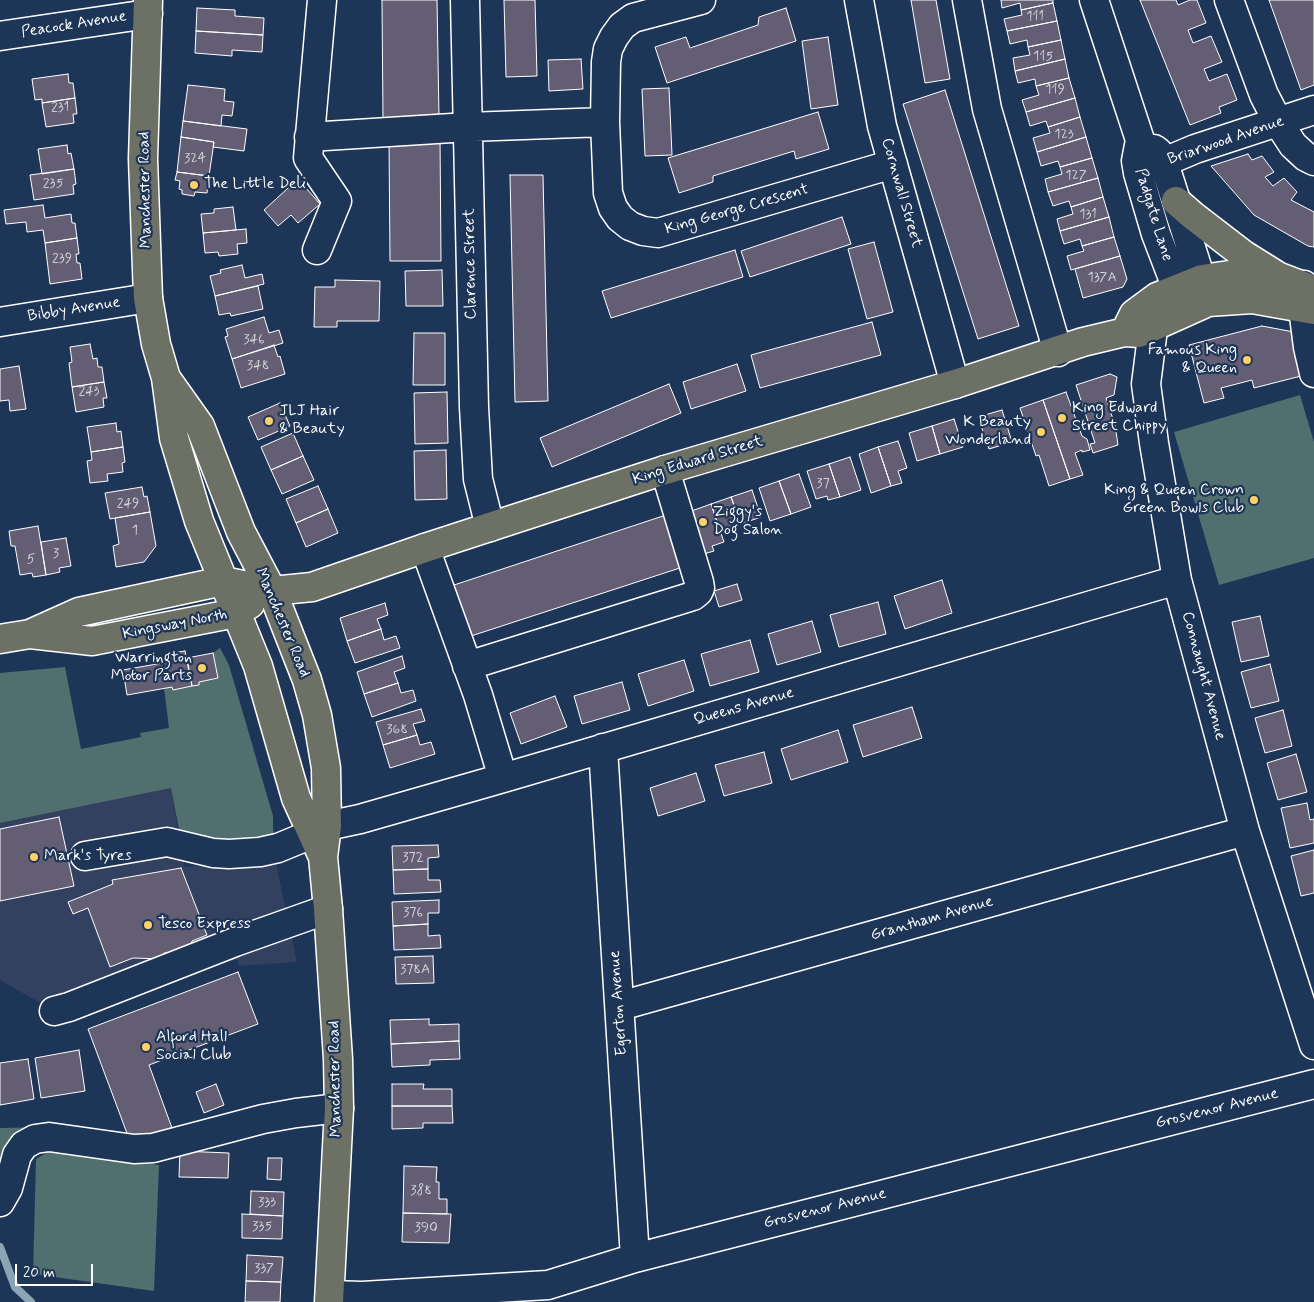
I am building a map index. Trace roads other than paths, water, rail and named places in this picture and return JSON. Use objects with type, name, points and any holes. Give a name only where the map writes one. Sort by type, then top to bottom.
[{"type":"main road","name":"Manchester Road","points":[[148,7],[144,159],[148,298],[156,344],[166,378],[174,438],[199,521],[258,666],[296,798],[320,839]]},
{"type":"main road","points":[[1176,201],[1244,255],[1309,298]]},
{"type":"main road","points":[[1125,332],[1134,314],[1186,296],[1236,274],[1277,276]]},
{"type":"main road","name":"King Edward Street","points":[[272,590],[312,587],[665,470],[955,384],[1058,352],[1083,342],[1125,332],[1139,334],[1154,328],[1186,296]]},
{"type":"main road","points":[[1186,296],[1252,300],[1309,298]]},
{"type":"main road","name":"Manchester Road","points":[[166,378],[200,426],[241,532],[272,590],[307,680],[317,715],[326,768],[320,839],[328,909],[338,1059],[339,1108],[330,1299]]},
{"type":"main road","name":"Kingsway North","points":[[0,639],[30,634],[79,612],[223,582],[272,590]]},
{"type":"main road","name":"Kingsway North","points":[[30,634],[92,640],[236,613],[272,590]]},
{"type":"street","points":[[317,250],[337,201],[308,158],[322,0]]},
{"type":"street","name":"Clarence Street","points":[[465,0],[477,466],[490,527]]},
{"type":"street","name":"King George Crescent","points":[[701,0],[633,18],[622,26],[608,49],[605,122],[608,193],[613,208],[620,218],[630,226],[643,231],[658,233],[893,164]]},
{"type":"street","name":"Cornwall Street","points":[[859,0],[882,126],[955,384]]},
{"type":"street","points":[[967,0],[987,109],[1058,352]]},
{"type":"street","name":"Padgate Lane","points":[[1094,0],[1140,140],[1136,161],[1138,173],[1156,234],[1186,296]]},
{"type":"street","points":[[1230,0],[1264,95],[1278,122],[1293,145],[1314,161]]},
{"type":"street","name":"Peacock Avenue","points":[[0,36],[148,7]]},
{"type":"street","name":"Briarwood Avenue","points":[[1138,173],[1195,149],[1314,110]]},
{"type":"street","points":[[309,137],[468,127],[605,122]]},
{"type":"street","name":"Padgate Lane","points":[[1140,140],[1158,152],[1164,163],[1176,201],[1186,296]]},
{"type":"street","name":"Bibby Avenue","points":[[0,322],[148,298]]},
{"type":"street","points":[[1309,298],[1308,347],[1314,373]]},
{"type":"street","name":"Connaught Avenue","points":[[1154,328],[1146,384],[1177,580],[1245,831],[1314,1045]]},
{"type":"street","points":[[467,666],[693,596],[698,592],[700,582],[665,470]]},
{"type":"street","points":[[425,548],[467,666],[503,778]]},
{"type":"street","name":"Queens Avenue","points":[[85,856],[167,842],[213,853],[260,852],[320,839],[360,819],[1177,580]]},
{"type":"street","name":"Egerton Avenue","points":[[603,748],[635,1258]]},
{"type":"street","name":"Grantham Avenue","points":[[620,1006],[1245,831]]},
{"type":"street","points":[[54,1011],[235,942],[328,909]]},
{"type":"street","name":"Grosvenor Avenue","points":[[330,1299],[362,1296],[550,1293],[635,1258],[1314,1084]]},
{"type":"street","points":[[0,1202],[8,1188],[17,1156],[24,1145],[35,1139],[49,1137],[134,1149],[153,1148],[263,1119],[339,1108]]},
{"type":"waterway","points":[[0,1247],[15,1287],[31,1302]]},
{"type":"place","name":"The Little Deli","points":[[194,185]]},
{"type":"place","name":"Famous King & Queen","points":[[1247,360]]},
{"type":"place","name":"King Edward Street Chippy","points":[[1062,418]]},
{"type":"place","name":"JLJ Hair & Beauty","points":[[269,421]]},
{"type":"place","name":"K Beauty Wonderland","points":[[1041,432]]},
{"type":"place","name":"King & Queen Crown Green Bowls Club","points":[[1254,500]]},
{"type":"place","name":"Ziggy's Dog Salon","points":[[703,522]]},
{"type":"place","name":"Warrington Motor Parts","points":[[202,668]]},
{"type":"place","name":"Mark's Tyres","points":[[34,857]]},
{"type":"place","name":"Tesco Express","points":[[148,925]]},
{"type":"place","name":"Alford Hall Social Club","points":[[146,1047]]}]
